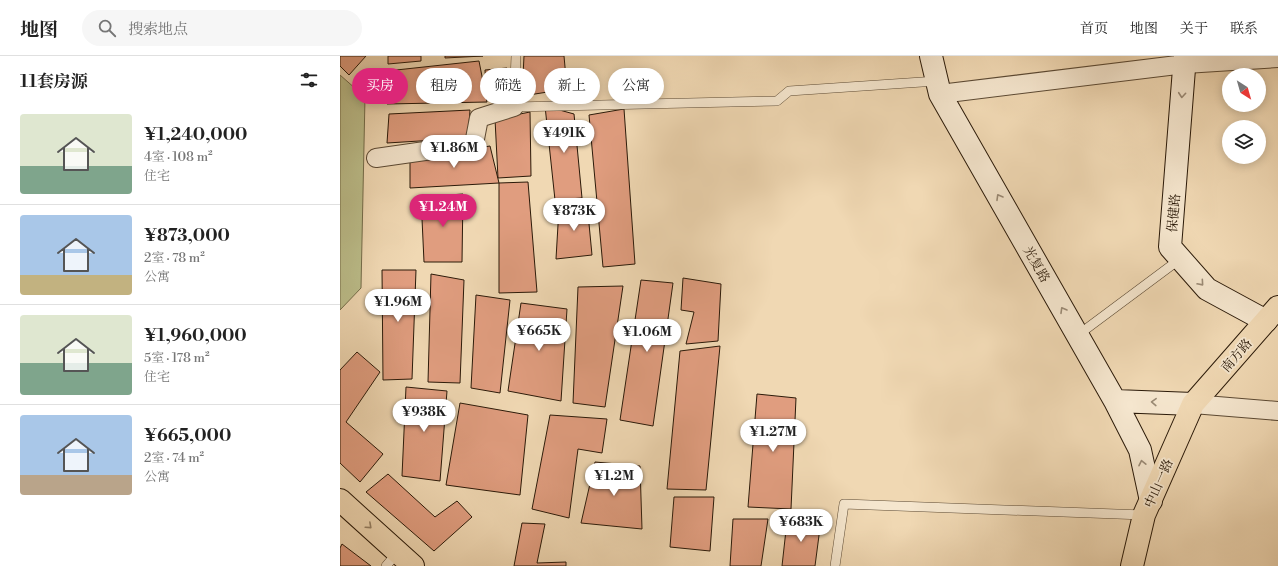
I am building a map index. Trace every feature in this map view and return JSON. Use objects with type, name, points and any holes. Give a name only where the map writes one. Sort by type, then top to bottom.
[{"type":"main road","name":"南方路","points":[[1193,404],[1272,314]]},
{"type":"main road","name":"中山一路","points":[[1132,566],[1148,508],[1193,404]]},
{"type":"main road","points":[[340,500],[399,561]]},
{"type":"street","name":"光复路","points":[[931,56],[938,88],[1115,401],[1140,450],[1148,508]]},
{"type":"street","points":[[938,88],[1185,60],[1278,58]]},
{"type":"street","name":"保健路","points":[[1185,60],[1170,246],[1207,289],[1272,314]]},
{"type":"street","points":[[376,158],[474,144],[479,118],[514,107]]},
{"type":"street","points":[[1115,401],[1193,404],[1278,411]]},
{"type":"lane","points":[[516,56],[514,107],[777,101],[789,91],[938,88]]},
{"type":"lane","points":[[1078,335],[1180,258]]},
{"type":"lane","points":[[836,566],[844,504],[1148,508]]},
{"type":"green space","points":[[340,75],[352,86],[352,104],[365,104],[361,288],[340,310]]},
{"type":"building","points":[[340,56],[366,56],[355,68],[352,68],[352,72],[349,75],[340,66]]},
{"type":"building","points":[[388,56],[421,56],[421,61],[388,64]]},
{"type":"building","points":[[445,56],[483,56],[445,58]]},
{"type":"building","points":[[524,56],[564,56],[565,68],[544,68],[544,93],[536,94],[536,68],[523,68]]},
{"type":"building","points":[[479,61],[480,102],[472,102],[472,68],[416,68],[416,103],[408,104],[408,69]]},
{"type":"building","points":[[545,106],[574,114],[582,198],[555,200]]},
{"type":"building","points":[[624,109],[635,264],[603,267],[589,115]]},
{"type":"building","points":[[470,110],[468,138],[387,143],[389,114]]},
{"type":"building","points":[[530,112],[531,176],[498,178],[495,119]]},
{"type":"building","points":[[490,146],[499,183],[410,188],[410,160]]},
{"type":"building","points":[[528,182],[537,292],[499,293],[499,183]]},
{"type":"building","points":[[463,194],[462,262],[424,262],[421,197]]},
{"type":"building","points":[[587,203],[592,255],[556,259],[559,208]]},
{"type":"building","points":[[382,270],[416,270],[412,379],[383,380]]},
{"type":"building","points":[[431,274],[464,280],[460,383],[428,382]]},
{"type":"building","points":[[683,278],[721,284],[718,341],[686,344],[694,312],[681,310]]},
{"type":"building","points":[[641,280],[673,283],[653,426],[620,420]]},
{"type":"building","points":[[623,286],[605,407],[573,403],[578,287]]},
{"type":"building","points":[[476,295],[510,300],[500,393],[471,388]]},
{"type":"building","points":[[521,303],[567,309],[561,401],[508,391]]},
{"type":"building","points":[[720,346],[706,490],[667,489],[680,351]]},
{"type":"building","points":[[357,352],[380,372],[346,422],[383,454],[360,482],[340,463],[340,370]]},
{"type":"building","points":[[406,387],[447,391],[440,481],[402,476]]},
{"type":"building","points":[[757,394],[796,398],[791,509],[748,507]]},
{"type":"building","points":[[460,403],[528,415],[520,495],[446,485]]},
{"type":"building","points":[[550,415],[607,419],[602,453],[578,449],[569,518],[532,509]]},
{"type":"building","points":[[595,462],[640,466],[642,529],[581,523]]},
{"type":"building","points":[[388,474],[435,517],[457,501],[472,517],[434,551],[366,492]]},
{"type":"building","points":[[674,497],[714,497],[710,551],[670,547]]},
{"type":"building","points":[[733,519],[768,519],[761,566],[730,566]]},
{"type":"building","points":[[821,520],[815,566],[782,566],[787,521]]},
{"type":"building","points":[[522,523],[545,524],[537,563],[566,562],[566,566],[514,566]]},
{"type":"building","points":[[342,544],[371,566],[340,566],[340,548]]}]
